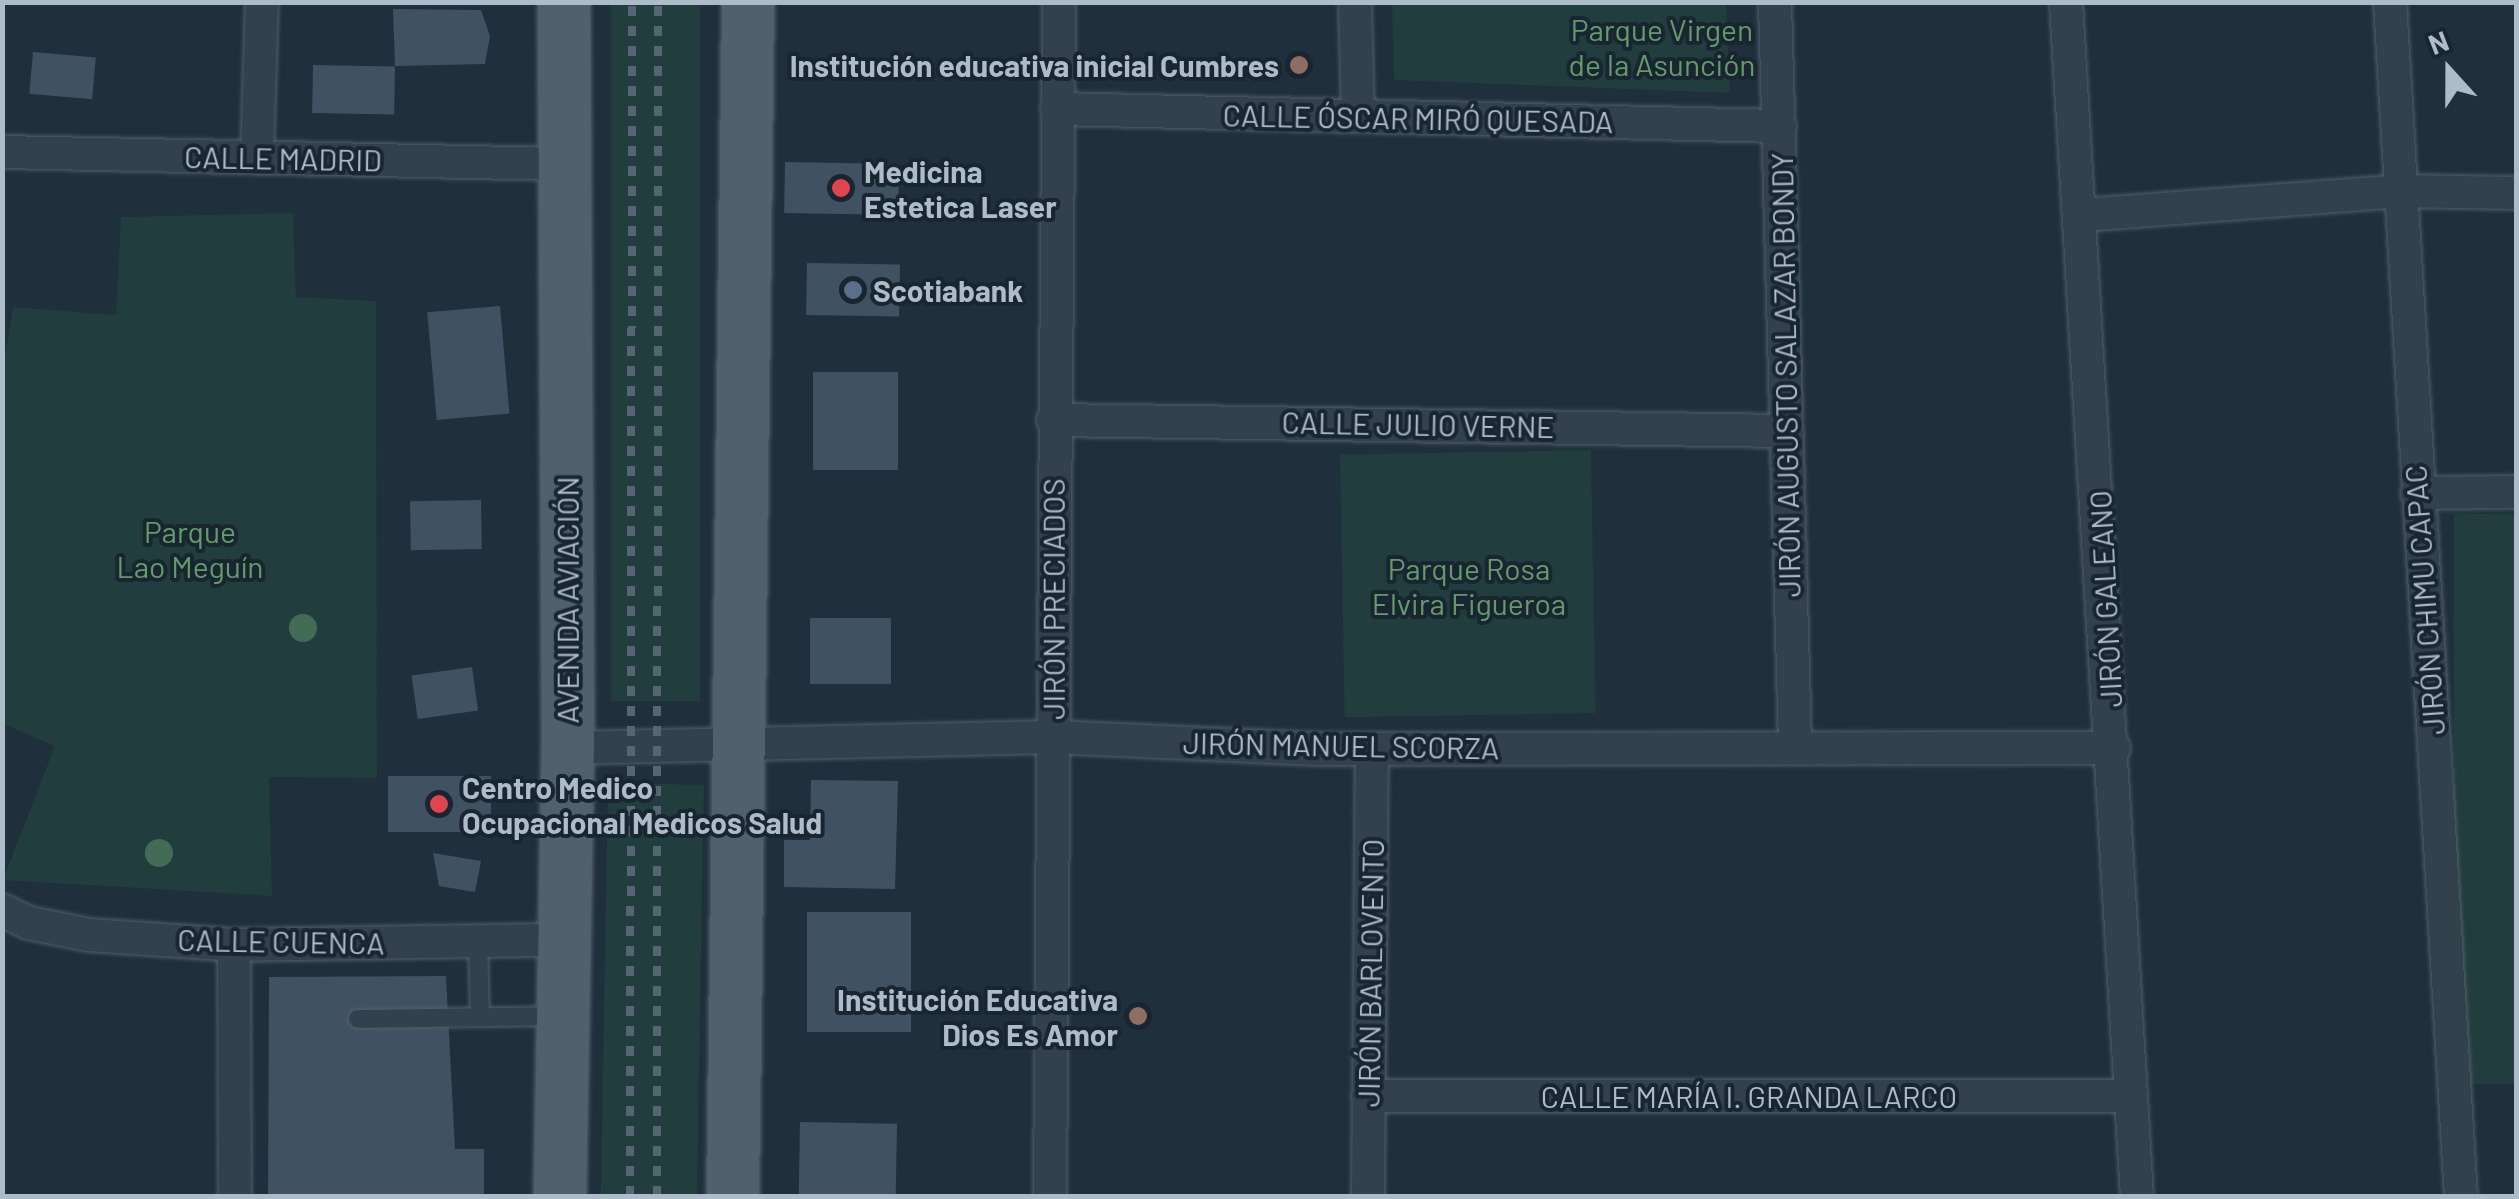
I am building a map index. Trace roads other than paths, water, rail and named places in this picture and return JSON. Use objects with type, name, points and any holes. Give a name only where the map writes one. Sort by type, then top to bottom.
[{"type":"main road","name":"AVENIDA AVIACIÓN","points":[[560,1196],[568,748],[564,2]]},
{"type":"main road","points":[[734,1196],[748,2]]},
{"type":"street","points":[[258,158],[262,2]]},
{"type":"street","name":"JIRÓN PRECIADOS","points":[[1050,1196],[1059,2]]},
{"type":"street","points":[[1355,2],[1358,116]]},
{"type":"street","name":"JIRÓN AUGUSTO SALAZAR BONDY","points":[[1775,2],[1783,431],[1795,747]]},
{"type":"street","name":"JIRÓN GALEANO","points":[[2066,2],[2114,748],[2137,1196]]},
{"type":"street","name":"JIRÓN CHIMU CAPAC","points":[[2390,2],[2462,1196]]},
{"type":"street","name":"CALLE ÓSCAR MIRÓ QUESADA","points":[[1057,109],[1780,126]]},
{"type":"street","name":"CALLE MADRID","points":[[2,152],[564,164]]},
{"type":"street","points":[[2082,215],[2400,191],[2516,193]]},
{"type":"street","name":"CALLE JULIO VERNE","points":[[1053,420],[1783,431]]},
{"type":"street","points":[[2417,492],[2516,492]]},
{"type":"street","name":"JIRÓN MANUEL SCORZA","points":[[568,748],[1054,737],[1372,749],[2114,748]]},
{"type":"street","name":"JIRÓN BARLOVENTO","points":[[1368,1196],[1372,749]]},
{"type":"street","name":"CALLE CUENCA","points":[[2,910],[89,935],[234,945],[563,940]]},
{"type":"street","points":[[234,945],[235,1196]]},
{"type":"street","name":"CALLE MARÍA I. GRANDA LARCO","points":[[1368,1096],[2130,1096]]},
{"type":"lane","points":[[478,941],[480,1018]]},
{"type":"lane","points":[[358,1019],[562,1016]]},
{"type":"railway","points":[[630,1196],[632,2]]},
{"type":"railway","points":[[657,1196],[658,2]]},
{"type":"place","name":"Institución educativa inicial Cumbres","points":[[1299,65]]},
{"type":"place","name":"Medicina Estetica Laser","points":[[841,188]]},
{"type":"place","name":"Scotiabank","points":[[853,290]]},
{"type":"place","name":"Centro Medico Ocupacional Medicos Salud","points":[[439,804]]},
{"type":"place","name":"Institución Educativa Dios Es Amor","points":[[1138,1016]]},
{"type":"park label","name":"Parque Virgen de la Asunción","points":[[1662,46]]},
{"type":"park label","name":"Parque Lao Meguín","points":[[190,548]]},
{"type":"park label","name":"Parque Rosa Elvira Figueroa","points":[[1469,585]]}]
